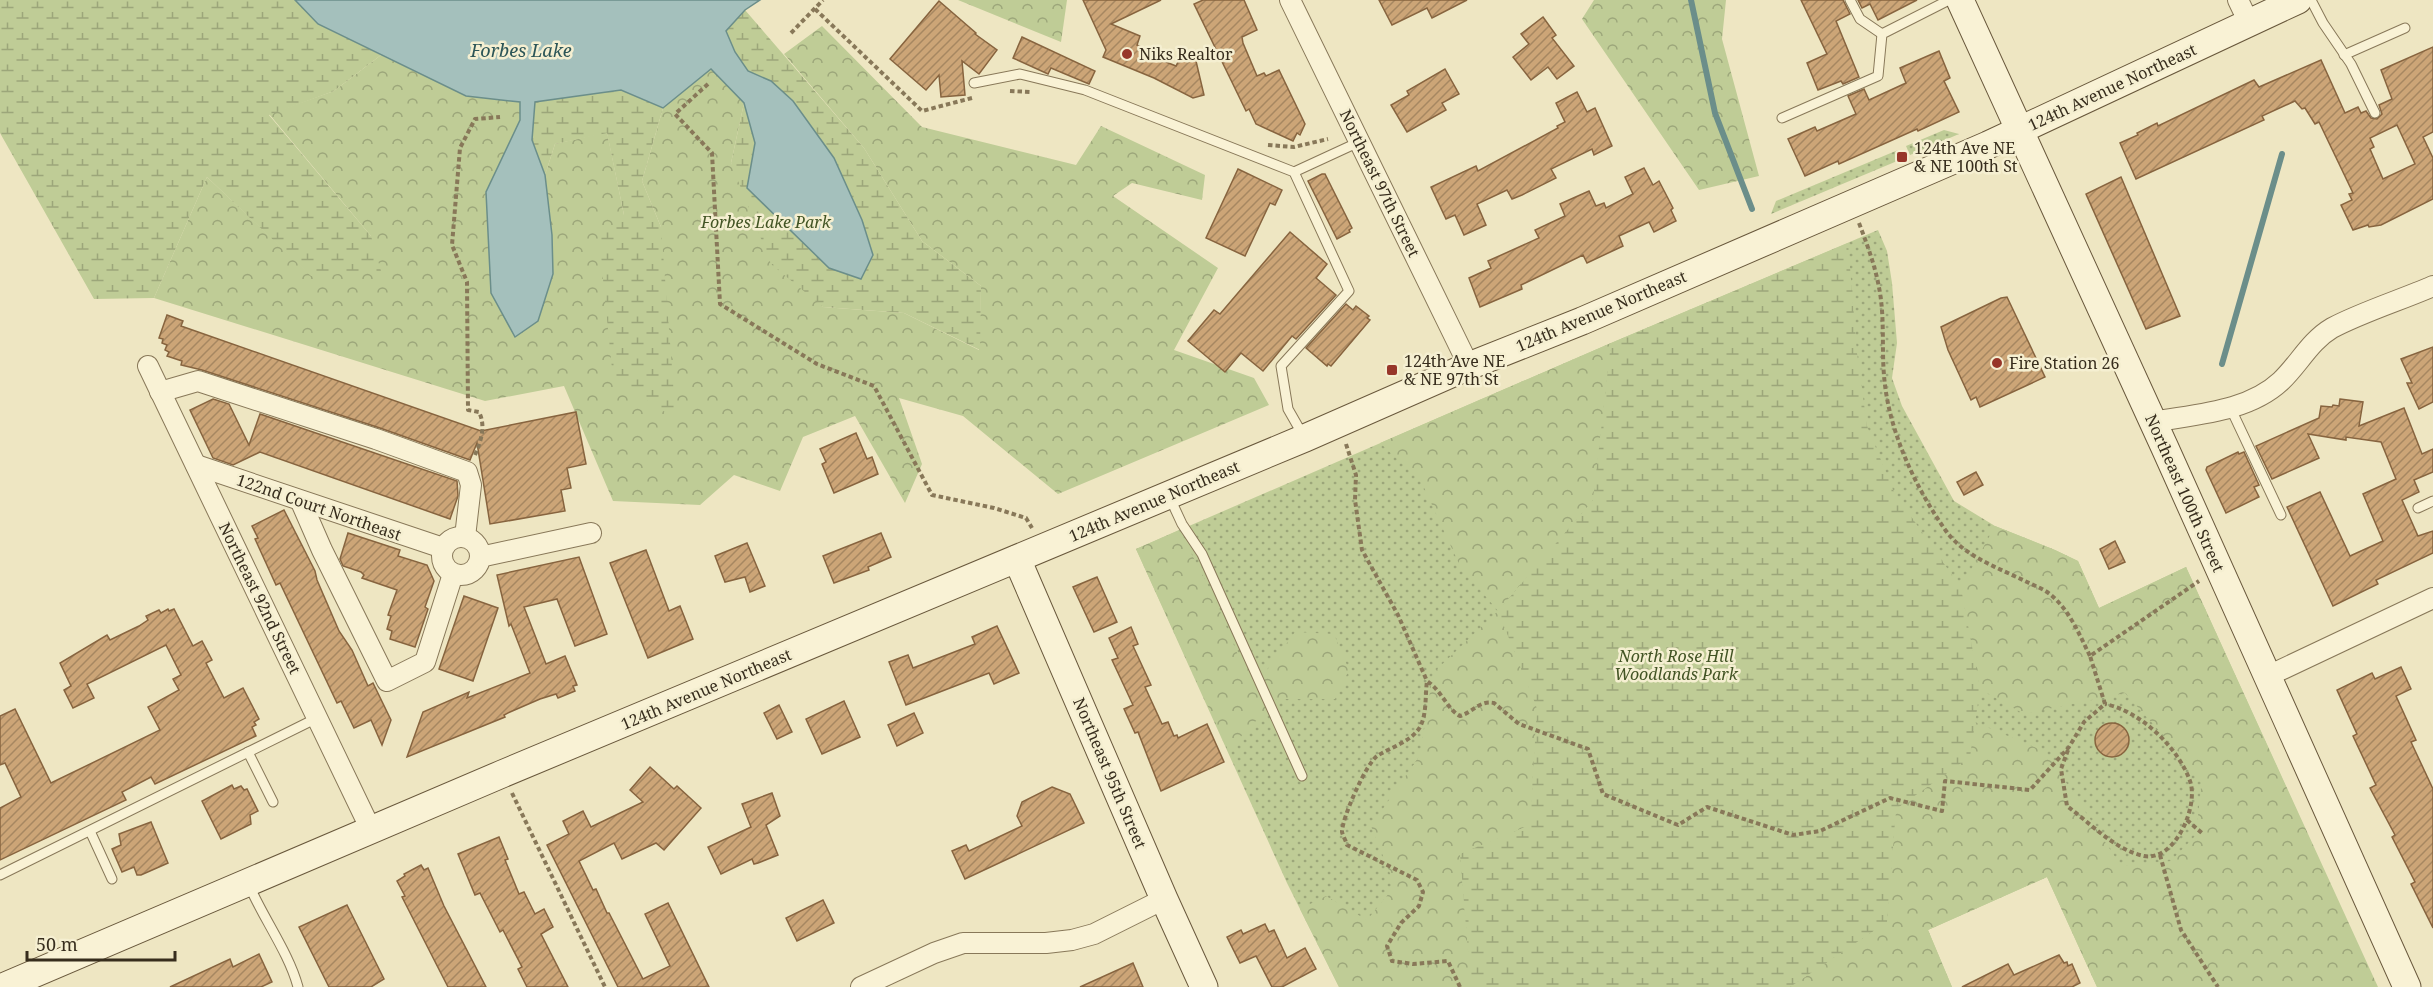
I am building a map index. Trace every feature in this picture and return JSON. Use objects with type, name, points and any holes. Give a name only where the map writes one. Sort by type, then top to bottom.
[{"type":"main road","name":"Northeast 100th Street","points":[[1960,0],[2407,987]]},
{"type":"main road","name":"124th Avenue Northeast","points":[[3,987],[502,774],[1305,438],[1469,366],[1582,321],[2020,130],[2243,12],[2298,0]]},
{"type":"main road","name":"Northeast 95th Street","points":[[1017,559],[1204,987]]},
{"type":"street","name":"Northeast 97th Street","points":[[1290,0],[1469,366]]},
{"type":"street","points":[[2153,422],[2230,407],[2262,396],[2282,380],[2307,348],[2331,329],[2433,286]]},
{"type":"street","name":"Northeast 92nd Street","points":[[147,366],[371,830]]},
{"type":"street","points":[[160,392],[198,381],[376,439],[467,472],[471,485],[465,537]]},
{"type":"street","name":"122nd Court Northeast","points":[[196,465],[443,548]]},
{"type":"street","points":[[301,502],[322,550],[387,681],[425,662],[453,574]]},
{"type":"street","points":[[480,557],[591,533]]},
{"type":"street","points":[[465,537],[476,544],[480,557],[476,568],[471,573],[453,574],[441,561],[443,548],[451,539],[465,537]]},
{"type":"street","points":[[2268,676],[2433,598]]},
{"type":"street","points":[[861,987],[934,952],[963,944],[1072,940],[1094,934],[1164,899]]},
{"type":"lane","points":[[1850,0],[1860,20],[1882,34]]},
{"type":"lane","points":[[1882,34],[1949,0]]},
{"type":"lane","points":[[2311,0],[2375,113]]},
{"type":"lane","points":[[2344,55],[2405,28]]},
{"type":"lane","points":[[1782,118],[1878,76],[1882,34]]},
{"type":"lane","points":[[974,83],[1020,74],[1085,90],[1294,172],[1349,291],[1281,366],[1288,409],[1305,438]]},
{"type":"lane","points":[[1294,172],[1359,142]]},
{"type":"lane","points":[[2230,407],[2281,515]]},
{"type":"lane","points":[[1168,494],[1182,524],[1202,554],[1302,776]]},
{"type":"lane","points":[[2418,508],[2433,501]]},
{"type":"lane","points":[[0,875],[317,718]]},
{"type":"lane","points":[[248,752],[273,802]]},
{"type":"lane","points":[[90,831],[112,879]]},
{"type":"lane","points":[[248,883],[260,911],[287,959],[298,987]]},
{"type":"path","points":[[791,33],[823,0]]},
{"type":"path","points":[[814,9],[922,111],[980,96],[974,83]]},
{"type":"path","points":[[708,84],[675,114],[712,153],[720,304],[817,364],[874,386],[932,495],[994,508],[1026,518],[1032,529]]},
{"type":"path","points":[[467,472],[481,442],[483,420],[479,412],[468,410],[467,282],[452,245],[460,148],[475,119],[500,117]]},
{"type":"path","points":[[1852,203],[1873,258],[1881,296],[1885,383],[1889,410],[1903,451],[1924,494],[1946,532],[1970,554],[2049,593],[2067,611],[2090,656],[2105,704]]},
{"type":"path","points":[[1338,424],[1356,475],[1355,500],[1362,550],[1398,615],[1426,681],[1420,727],[1412,736],[1376,757],[1368,765],[1355,793],[1342,832],[1347,845],[1417,880],[1423,892],[1419,906],[1401,924],[1387,946],[1392,961],[1413,964],[1448,961],[1460,987]]},
{"type":"path","points":[[2090,656],[2199,581]]},
{"type":"path","points":[[1426,681],[1441,693],[1453,712],[1460,716],[1468,714],[1481,704],[1494,703],[1509,718],[1519,724],[1588,749],[1603,794],[1678,825],[1707,807],[1793,835],[1820,831],[1890,798],[1942,811],[1946,781],[2030,790],[2069,747]]},
{"type":"path","points":[[2105,704],[2121,707],[2154,729],[2175,754],[2190,782],[2192,801],[2187,820],[2177,839],[2160,855],[2146,856],[2132,852],[2107,837],[2067,806],[2061,769],[2069,747],[2084,722],[2105,704]]},
{"type":"path","points":[[502,774],[606,987]]},
{"type":"path","points":[[2187,820],[2203,834]]},
{"type":"path","points":[[2160,855],[2181,930],[2218,987]]},
{"type":"green space","points":[[0,0],[295,0],[318,24],[381,55],[334,91],[269,115],[371,236],[381,271],[311,276],[207,177],[154,298],[94,299],[0,133]]},
{"type":"green space","points":[[958,0],[1067,0],[1061,42]]},
{"type":"green space","points":[[1594,0],[1726,0],[1722,39],[1759,176],[1699,190],[1582,19]]},
{"type":"green space","name":"Forbes Lake Park","points":[[745,10],[864,148],[922,241],[981,286],[980,350],[904,313],[823,307],[771,264],[731,163],[744,103],[755,143],[747,188],[873,255],[862,220],[834,158],[793,101],[771,81],[748,71],[735,52],[725,31]]},
{"type":"green space","name":"Forbes Lake Park","points":[[822,26],[922,127],[1076,165],[1101,126],[1205,175],[1202,200],[1132,183],[1113,196],[1218,268],[1174,350],[1254,378],[1269,405],[1058,494],[963,416],[899,398],[922,464],[905,503],[855,416],[803,437],[780,491],[734,475],[700,505],[613,501],[564,386],[485,401],[154,298],[207,177],[311,275],[371,236],[269,114],[334,91],[381,55],[466,96],[520,102],[520,120],[486,192],[552,235],[545,175],[555,144],[607,132],[624,215],[661,227],[642,181],[663,108],[711,69],[744,103],[731,163],[823,307],[904,313],[979,350],[981,286],[922,241],[864,148],[784,54]]},
{"type":"green space","points":[[621,90],[663,108],[642,181],[661,227],[676,419],[613,379],[599,239],[624,215],[607,133],[555,144],[545,175],[532,140],[535,102]]},
{"type":"green space","points":[[1944,130],[1959,134],[1910,155],[1906,146]]},
{"type":"green space","points":[[1898,150],[1902,159],[1771,214],[1776,201]]},
{"type":"green space","name":"North Rose Hill Woodlands Park","points":[[1878,230],[1887,251],[1892,283],[1897,343],[1892,378],[1902,406],[1954,501],[1995,526],[2078,561],[2099,608],[2186,567],[2377,987],[2097,987],[2047,877],[1928,930],[1952,987],[1339,987],[1287,883],[1136,549]]},
{"type":"green space","points":[[1848,243],[1857,353],[1867,426],[1894,492],[1961,588],[1980,689],[1970,757],[1896,809],[1887,922],[1790,987],[1471,987],[1460,854],[1530,825],[1537,708],[1498,611],[1593,500],[1611,343]]},
{"type":"green space","points":[[1611,343],[1593,500],[1498,611],[1460,566],[1421,481],[1380,443]]},
{"type":"green space","points":[[1995,526],[2078,561],[2099,608],[2186,567],[2378,987],[2097,987],[2047,877],[1928,930],[1952,987],[1790,987],[1887,922],[1896,808],[1970,757],[1975,722],[2046,752],[2121,866],[2171,861],[2196,835],[2202,778],[2125,693],[2024,714],[1980,689],[1961,588]]},
{"type":"green space","points":[[1179,530],[1215,599],[1240,660],[1267,670],[1295,632],[1334,634],[1349,670],[1335,699],[1277,699],[1228,750],[1136,549]]},
{"type":"green space","points":[[1498,611],[1537,708],[1530,825],[1460,854],[1471,987],[1339,987],[1300,909],[1326,896],[1367,920],[1395,886],[1371,826],[1420,755],[1433,673]]},
{"type":"water","name":"Forbes Lake","points":[[295,0],[760,0],[745,10],[726,31],[735,52],[748,71],[771,81],[793,101],[834,158],[862,220],[873,255],[861,279],[829,268],[747,188],[755,143],[744,103],[711,69],[663,108],[621,90],[535,102],[532,140],[545,175],[552,235],[553,274],[538,321],[515,337],[491,293],[486,192],[520,120],[520,102],[466,96],[318,24]]},
{"type":"building","points":[[1083,0],[1161,0],[1111,24],[1140,36],[1137,45],[1143,48],[1141,52],[1176,66],[1182,54],[1196,61],[1204,95],[1193,98],[1154,78],[1103,57],[1106,50]]},
{"type":"building","points":[[1203,0],[1244,0],[1257,30],[1242,37],[1243,43],[1257,76],[1264,73],[1266,76],[1279,70],[1305,124],[1300,135],[1297,133],[1293,141],[1256,124],[1249,109],[1246,111],[1194,4]]},
{"type":"building","points":[[1379,0],[1467,0],[1432,18],[1427,8],[1392,25]]},
{"type":"building","points":[[1801,0],[1843,0],[1850,14],[1836,21],[1859,77],[1843,84],[1841,81],[1818,90],[1807,63],[1827,54]]},
{"type":"building","points":[[1858,0],[1917,0],[1878,20],[1870,4],[1862,8]]},
{"type":"building","points":[[939,1],[975,34],[997,50],[979,74],[962,61],[965,95],[941,97],[939,75],[926,90],[890,59]]},
{"type":"building","points":[[1543,17],[1556,35],[1552,38],[1574,66],[1557,79],[1548,67],[1531,80],[1513,57],[1529,44],[1521,34]]},
{"type":"building","points":[[1022,37],[1095,71],[1089,84],[1051,68],[1048,74],[1013,58]]},
{"type":"building","points":[[2433,47],[2433,132],[2423,137],[2433,158],[2433,199],[2381,225],[2369,227],[2368,225],[2353,230],[2341,205],[2352,200],[2349,194],[2353,193],[2319,122],[2315,124],[2305,108],[2302,109],[2295,101],[2262,116],[2264,120],[2136,179],[2120,143],[2157,123],[2158,126],[2254,80],[2259,87],[2321,60],[2345,113],[2358,107],[2361,113],[2366,111],[2371,118],[2377,119],[2382,114],[2379,105],[2392,99],[2381,70]],"holes":[[[2397,125],[2415,164],[2383,179],[2370,149],[2374,147],[2370,138]]]},
{"type":"building","points":[[1939,51],[1950,78],[1944,81],[1959,112],[1839,164],[1838,161],[1805,176],[1788,139],[1815,127],[1817,131],[1856,114],[1848,96],[1864,89],[1869,100],[1906,83],[1900,68]]},
{"type":"building","points":[[1445,69],[1459,94],[1442,103],[1446,110],[1407,132],[1391,105],[1409,95],[1407,91]]},
{"type":"building","points":[[1577,92],[1587,112],[1595,108],[1612,146],[1594,155],[1592,149],[1551,169],[1556,178],[1522,195],[1512,199],[1507,190],[1477,204],[1486,225],[1464,235],[1455,215],[1446,219],[1431,187],[1476,166],[1478,171],[1558,128],[1557,126],[1565,122],[1556,103]]},
{"type":"building","points":[[1644,168],[1653,185],[1659,181],[1673,208],[1671,210],[1676,221],[1654,232],[1649,222],[1619,236],[1623,246],[1587,263],[1583,255],[1521,285],[1522,289],[1480,307],[1469,278],[1491,268],[1488,261],[1539,238],[1535,230],[1565,216],[1560,204],[1589,191],[1596,206],[1604,203],[1606,208],[1633,194],[1625,177]]},
{"type":"building","points":[[1238,169],[1282,190],[1275,205],[1270,203],[1245,256],[1206,238]]},
{"type":"building","points":[[1325,174],[1352,228],[1350,232],[1337,239],[1308,181]]},
{"type":"building","points":[[2121,177],[2180,316],[2146,329],[2086,194]]},
{"type":"building","points":[[1290,232],[1327,264],[1316,278],[1336,295],[1296,339],[1292,336],[1263,371],[1241,353],[1225,372],[1188,341],[1214,310],[1220,314]]},
{"type":"building","name":"Fire Station 26","points":[[2007,297],[2045,377],[1980,407],[1976,397],[1971,400],[1948,350],[1941,327]]},
{"type":"building","points":[[1346,304],[1353,310],[1356,306],[1369,316],[1367,318],[1370,320],[1331,366],[1328,364],[1327,366],[1306,348]]},
{"type":"building","points":[[167,315],[183,321],[181,326],[481,431],[576,412],[586,464],[567,468],[571,488],[561,490],[565,511],[490,524],[477,443],[470,460],[380,428],[181,365],[182,361],[167,356],[169,352],[165,350],[167,345],[162,343],[163,339],[159,338]]},
{"type":"building","points":[[2433,347],[2433,402],[2419,409],[2407,383],[2412,383],[2401,359]]},
{"type":"building","points":[[213,399],[229,404],[249,445],[260,414],[457,481],[458,496],[450,519],[260,452],[233,465],[213,458],[190,410]]},
{"type":"building","points":[[2340,399],[2363,402],[2359,426],[2404,408],[2422,454],[2433,449],[2433,472],[2414,480],[2419,492],[2402,500],[2418,536],[2433,531],[2433,553],[2376,580],[2378,584],[2333,606],[2287,507],[2320,492],[2350,556],[2383,541],[2363,494],[2396,479],[2381,442],[2346,437],[2346,440],[2308,434],[2319,458],[2272,479],[2256,446],[2319,418],[2321,406],[2339,406]]},
{"type":"building","points":[[856,433],[867,459],[872,457],[878,474],[834,493],[822,464],[826,462],[820,449]]},
{"type":"building","points":[[2238,452],[2239,454],[2244,452],[2259,485],[2254,487],[2259,497],[2226,513],[2206,470],[2207,467]]},
{"type":"building","points":[[1976,472],[1983,485],[1964,495],[1957,482]]},
{"type":"building","points":[[284,510],[315,571],[339,631],[352,650],[368,686],[373,683],[391,720],[382,745],[371,720],[354,728],[341,701],[337,703],[280,583],[276,585],[255,539],[258,538],[252,526]]},
{"type":"building","points":[[348,533],[400,550],[398,556],[427,565],[434,581],[425,607],[428,609],[415,647],[390,639],[392,631],[387,629],[391,616],[388,615],[397,590],[362,578],[364,575],[361,572],[343,566],[340,559]]},
{"type":"building","points":[[881,533],[891,557],[868,567],[869,570],[834,583],[823,556]]},
{"type":"building","points":[[2115,541],[2125,562],[2109,569],[2100,549]]},
{"type":"building","points":[[747,543],[765,586],[750,592],[745,577],[725,582],[715,556]]},
{"type":"building","points":[[646,550],[669,611],[680,606],[693,639],[648,658],[610,563]]},
{"type":"building","points":[[579,557],[607,634],[575,646],[557,599],[524,607],[546,664],[565,656],[577,685],[573,686],[575,691],[558,698],[556,694],[540,699],[504,715],[505,717],[407,757],[423,712],[469,692],[467,698],[530,673],[511,624],[509,626],[497,575]]},
{"type":"building","points":[[1097,577],[1117,622],[1094,632],[1073,587]]},
{"type":"building","points":[[464,596],[498,608],[473,681],[439,669]]},
{"type":"building","points":[[168,609],[169,611],[174,609],[193,646],[202,641],[212,660],[206,663],[224,698],[243,688],[259,719],[252,727],[256,736],[155,784],[151,777],[122,792],[126,800],[0,860],[0,808],[21,797],[5,763],[0,765],[0,716],[15,709],[51,783],[160,730],[148,707],[179,690],[173,679],[181,675],[166,645],[87,684],[94,698],[73,708],[64,690],[71,686],[60,663],[107,635],[110,640],[148,620],[146,616]]},
{"type":"building","points":[[997,626],[1019,673],[994,684],[989,673],[906,705],[889,662],[908,655],[913,668],[975,644],[972,637]]},
{"type":"building","points":[[1131,627],[1138,644],[1133,646],[1151,685],[1145,687],[1162,724],[1168,722],[1174,736],[1177,735],[1178,738],[1207,724],[1224,762],[1161,791],[1138,732],[1135,733],[1124,709],[1133,705],[1112,660],[1118,658],[1109,638]]},
{"type":"building","points":[[2401,667],[2411,689],[2396,696],[2416,740],[2411,742],[2433,789],[2433,928],[2411,884],[2415,882],[2392,837],[2395,835],[2370,788],[2376,785],[2353,736],[2357,734],[2337,690],[2372,673],[2375,679]]},
{"type":"building","points":[[844,701],[860,737],[822,754],[806,719]]},
{"type":"building","points":[[779,705],[792,732],[777,739],[764,713]]},
{"type":"building","points":[[914,713],[923,733],[897,746],[888,725]]},
{"type":"building","points":[[2112,723],[2124,728],[2129,740],[2124,752],[2112,757],[2100,752],[2095,740],[2100,728]]},
{"type":"building","points":[[650,767],[674,789],[677,786],[701,808],[664,850],[656,843],[622,859],[614,843],[579,861],[643,979],[670,966],[645,914],[668,903],[709,987],[618,987],[547,845],[569,834],[563,821],[583,811],[591,827],[643,802],[630,790]]},
{"type":"building","points":[[232,785],[234,789],[241,786],[244,790],[247,789],[258,811],[250,815],[251,824],[221,839],[202,801]]},
{"type":"building","points":[[1052,787],[1070,794],[1084,823],[965,879],[952,851],[966,845],[969,851],[1022,826],[1017,816],[1022,802]]},
{"type":"building","points":[[772,793],[780,816],[766,825],[778,855],[754,864],[752,859],[721,874],[708,847],[751,827],[742,804]]},
{"type":"building","points":[[151,822],[168,863],[141,875],[137,875],[134,867],[122,872],[112,849],[121,845],[119,834]]},
{"type":"building","points":[[499,837],[508,859],[505,860],[519,894],[524,892],[535,914],[544,909],[553,927],[541,934],[568,987],[527,987],[518,969],[522,967],[503,930],[500,932],[480,893],[475,895],[458,854]]},
{"type":"building","points":[[421,865],[424,870],[428,868],[444,906],[486,987],[448,987],[402,897],[405,896],[397,881],[405,876],[404,874]]},
{"type":"building","points":[[823,900],[834,923],[797,941],[786,918]]},
{"type":"building","points":[[347,905],[384,979],[371,987],[329,987],[299,927]]},
{"type":"building","points":[[1265,924],[1269,932],[1274,930],[1287,958],[1305,948],[1316,969],[1282,987],[1272,987],[1256,956],[1240,963],[1227,937],[1241,930],[1243,934]]},
{"type":"building","points":[[259,954],[272,982],[261,987],[170,987],[230,959],[233,967]]},
{"type":"building","points":[[2059,955],[2068,966],[2072,964],[2080,983],[2072,987],[1962,987],[2008,964],[2014,975]]},
{"type":"building","points":[[1133,963],[1143,987],[1080,987]]},
{"type":"waterway","points":[[1691,0],[1715,113],[1752,209]]},
{"type":"waterway","points":[[2222,364],[2282,154]]},
{"type":"place","name":"Niks Realtor","points":[[1127,54]]},
{"type":"place","name":"124th Ave NE & NE 100th St","points":[[1902,157]]},
{"type":"place","name":"Fire Station 26","points":[[1997,363]]},
{"type":"place","name":"124th Ave NE & NE 97th St","points":[[1392,370]]}]
